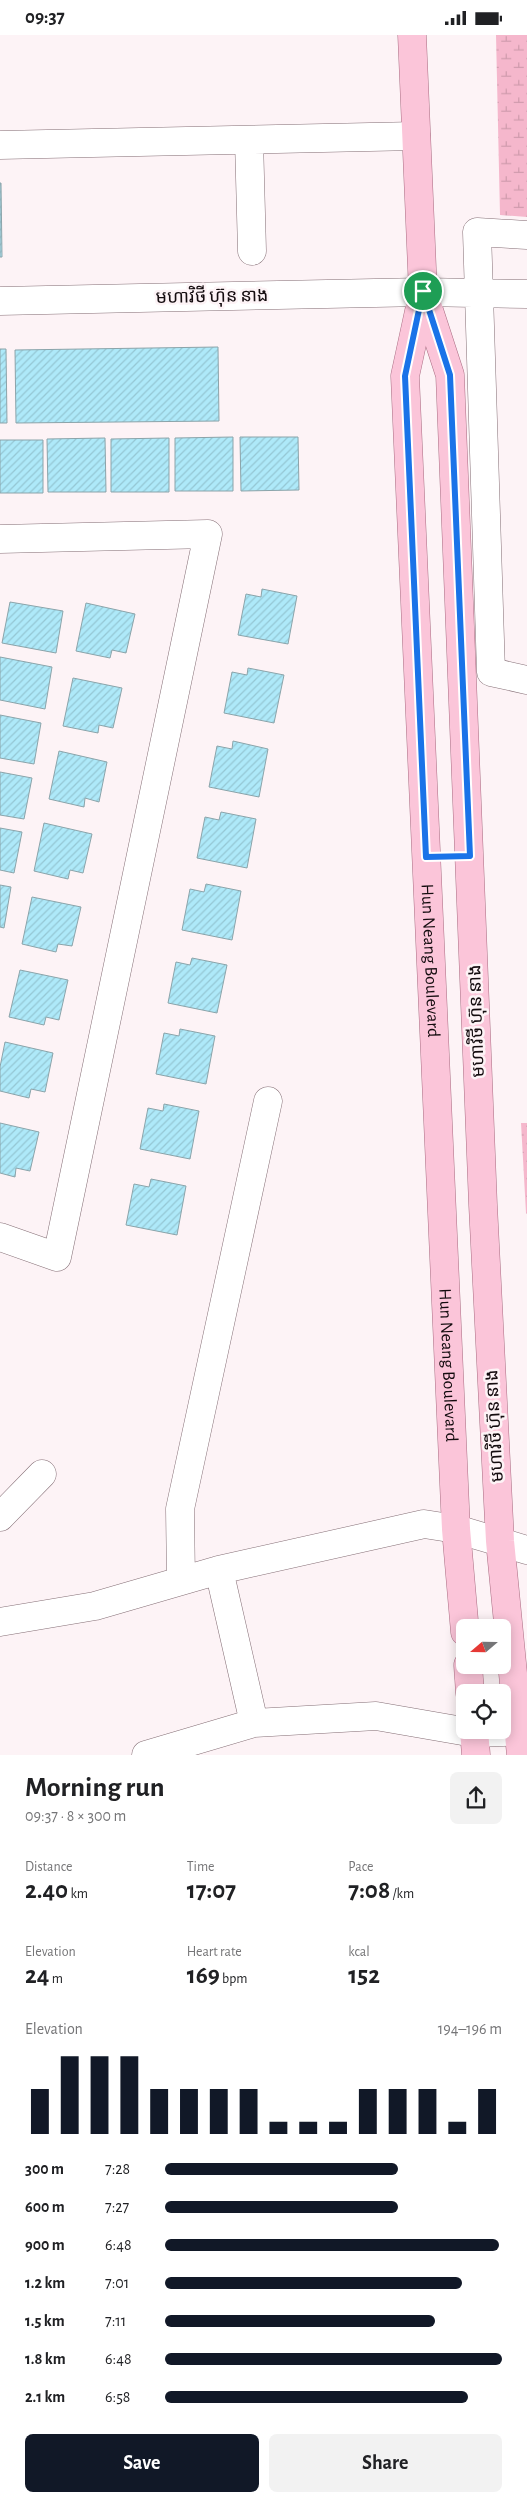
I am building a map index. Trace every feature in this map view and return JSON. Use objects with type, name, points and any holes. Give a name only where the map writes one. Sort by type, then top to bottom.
[{"type":"main road","name":"មហាវិថី ហ៊ុន នាង","points":[[412,35],[423,291],[450,375],[483,1205],[500,1541],[522,1739]]},
{"type":"main road","name":"Hun Neang Boulevard","points":[[423,291],[405,376],[456,1529],[464,1619]]},
{"type":"main road","points":[[426,857],[470,856]]},
{"type":"main road","points":[[433,1003],[476,1002]]},
{"type":"main road","points":[[442,1206],[483,1205]]},
{"type":"street","points":[[0,145],[416,136]]},
{"type":"street","points":[[250,140],[252,251]]},
{"type":"street","points":[[527,235],[477,232],[490,672],[527,681]]},
{"type":"street","points":[[423,291],[480,291],[527,294]]},
{"type":"street","name":"មហាវិថី ហ៊ុន នាង","points":[[0,301],[423,291]]},
{"type":"street","points":[[0,539],[208,534],[57,1257],[0,1237]]},
{"type":"street","points":[[181,1581],[180,1509],[268,1101]]},
{"type":"street","points":[[0,1517],[42,1474]]},
{"type":"street","points":[[0,1622],[95,1606],[219,1570],[424,1524],[456,1529],[527,1550]]},
{"type":"street","points":[[219,1570],[254,1723]]},
{"type":"street","points":[[146,1755],[254,1723],[376,1716],[456,1735]]},
{"type":"green space","points":[[496,35],[527,35],[527,217],[500,215]]},
{"type":"green space","points":[[521,1123],[527,1123],[527,1214],[526,1213]]},
{"type":"building","points":[[1,183],[2,257],[0,257]]},
{"type":"building","points":[[218,347],[219,421],[16,423],[15,350]]},
{"type":"building","points":[[0,349],[6,349],[7,423],[0,423]]},
{"type":"building","points":[[233,437],[233,491],[175,491],[175,438]]},
{"type":"building","points":[[240,437],[298,437],[299,490],[241,491]]},
{"type":"building","points":[[105,438],[106,492],[48,492],[47,439]]},
{"type":"building","points":[[169,438],[169,492],[111,492],[111,439]]},
{"type":"building","points":[[0,440],[43,440],[43,493],[0,493]]},
{"type":"building","points":[[262,589],[297,596],[288,644],[238,635],[246,594],[261,597]]},
{"type":"building","points":[[10,602],[63,611],[56,653],[2,643]]},
{"type":"building","points":[[86,603],[135,614],[126,653],[112,650],[110,658],[76,651]]},
{"type":"building","points":[[0,657],[52,667],[45,709],[0,700]]},
{"type":"building","points":[[248,668],[284,675],[274,723],[224,713],[232,672],[247,675]]},
{"type":"building","points":[[73,678],[122,688],[113,728],[99,725],[98,733],[63,726]]},
{"type":"building","points":[[0,715],[41,723],[34,764],[0,758]]},
{"type":"building","points":[[233,741],[268,749],[259,797],[209,787],[217,746],[232,749]]},
{"type":"building","points":[[59,751],[107,762],[99,802],[85,798],[84,807],[49,799]]},
{"type":"building","points":[[0,772],[32,778],[24,819],[0,815]]},
{"type":"building","points":[[221,812],[256,819],[247,868],[197,858],[205,817],[219,820]]},
{"type":"building","points":[[44,823],[92,834],[83,873],[70,870],[68,879],[34,871]]},
{"type":"building","points":[[0,828],[22,832],[14,873],[0,870]]},
{"type":"building","points":[[206,884],[241,891],[232,940],[182,930],[190,889],[204,892]]},
{"type":"building","points":[[0,885],[11,887],[4,928],[0,927]]},
{"type":"building","points":[[32,897],[81,907],[72,946],[58,944],[56,952],[22,944]]},
{"type":"building","points":[[192,958],[227,965],[217,1013],[168,1003],[176,962],[190,965]]},
{"type":"building","points":[[20,970],[68,980],[59,1020],[46,1017],[44,1025],[9,1017]]},
{"type":"building","points":[[180,1029],[215,1036],[206,1084],[156,1074],[164,1033],[179,1036]]},
{"type":"building","points":[[5,1042],[53,1053],[45,1092],[31,1089],[29,1098],[0,1091],[0,1067]]},
{"type":"building","points":[[164,1104],[199,1111],[190,1159],[140,1149],[148,1108],[163,1111]]},
{"type":"building","points":[[0,1123],[39,1132],[30,1171],[16,1168],[15,1177],[0,1173]]},
{"type":"building","points":[[151,1179],[186,1186],[177,1235],[126,1225],[134,1184],[149,1187]]},
{"type":"route","points":[[423,291],[450,375],[470,856],[426,857],[405,376],[423,291]]}]
